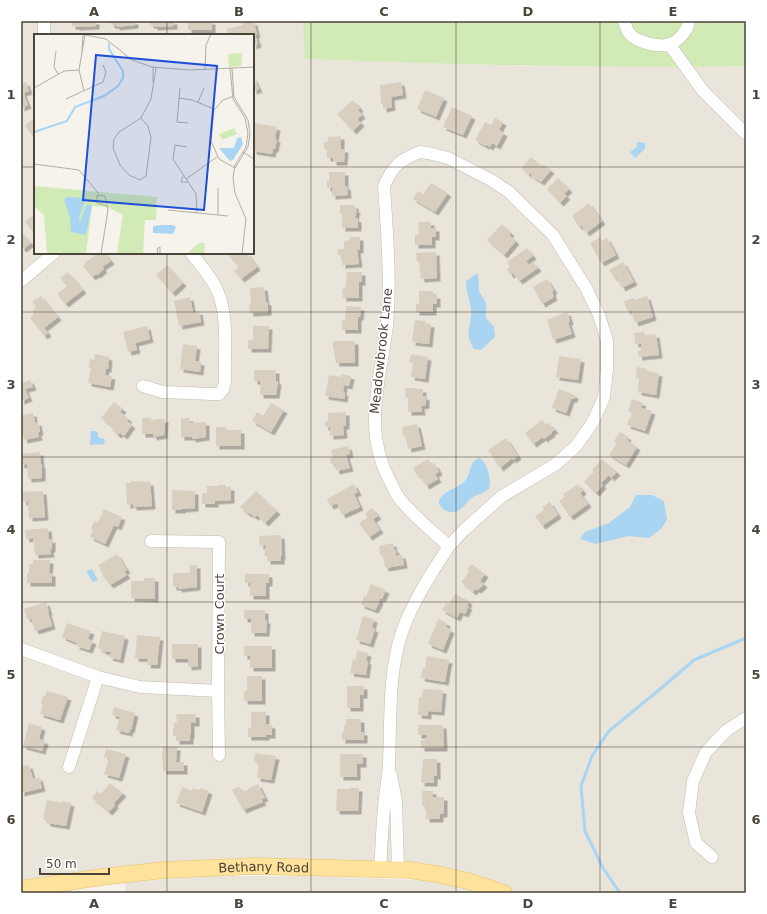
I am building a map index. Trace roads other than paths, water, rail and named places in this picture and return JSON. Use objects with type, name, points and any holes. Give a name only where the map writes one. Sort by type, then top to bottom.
[{"type":"main road","name":"Bethany Road","points":[[21,889],[70,887],[160,871],[255,866],[398,869],[436,874],[468,881],[504,893]]},
{"type":"street","points":[[44,21],[44,34]]},
{"type":"street","points":[[624,21],[628,32],[642,42],[655,44],[670,44],[680,37],[689,25],[690,21]]},
{"type":"street","points":[[670,44],[702,91],[746,134]]},
{"type":"street","name":"Meadowbrook Lane","points":[[380,868],[384,799],[389,764],[392,680],[402,632],[419,593],[449,546],[463,531],[501,497],[556,464],[580,440],[594,422],[604,397],[607,369],[607,341],[599,315],[586,288],[553,235],[509,192],[491,180],[448,158],[420,152],[403,159],[390,172],[384,186],[389,285],[387,324],[374,421],[382,466],[398,496],[406,507],[449,546]]},
{"type":"street","points":[[21,282],[53,254]]},
{"type":"street","points":[[143,386],[163,392],[184,393],[219,394],[223,389],[225,382],[224,318],[222,305],[218,292],[211,279],[191,254]]},
{"type":"street","name":"Crown Court","points":[[151,541],[219,542],[219,755]]},
{"type":"street","points":[[21,649],[98,677],[140,688],[218,691]]},
{"type":"street","points":[[69,767],[98,677]]},
{"type":"street","points":[[712,857],[696,843],[689,813],[693,781],[706,752],[727,730],[746,718]]},
{"type":"street","name":"Meadowbrook Lane","points":[[389,764],[396,801],[398,869]]},
{"type":"water","points":[[637,142],[645,143],[645,149],[635,158],[630,152],[637,147]]},
{"type":"water","points":[[478,273],[479,291],[486,303],[486,318],[494,327],[495,337],[481,350],[474,349],[468,334],[471,309],[466,281]]},
{"type":"water","points":[[91,431],[95,431],[98,433],[98,437],[104,439],[105,441],[103,445],[90,444]]},
{"type":"water","points":[[479,458],[482,460],[488,471],[490,485],[488,490],[473,497],[457,511],[450,512],[443,509],[439,504],[439,500],[446,493],[465,481],[469,475],[473,462]]},
{"type":"water","points":[[636,495],[652,495],[664,501],[667,519],[662,528],[649,538],[628,536],[595,544],[580,539],[585,532],[609,523],[630,507]]},
{"type":"water","points":[[92,569],[98,580],[93,582],[86,571]]},
{"type":"waterway","points":[[620,893],[603,868],[585,831],[581,786],[592,756],[609,731],[694,660],[746,638]]}]
